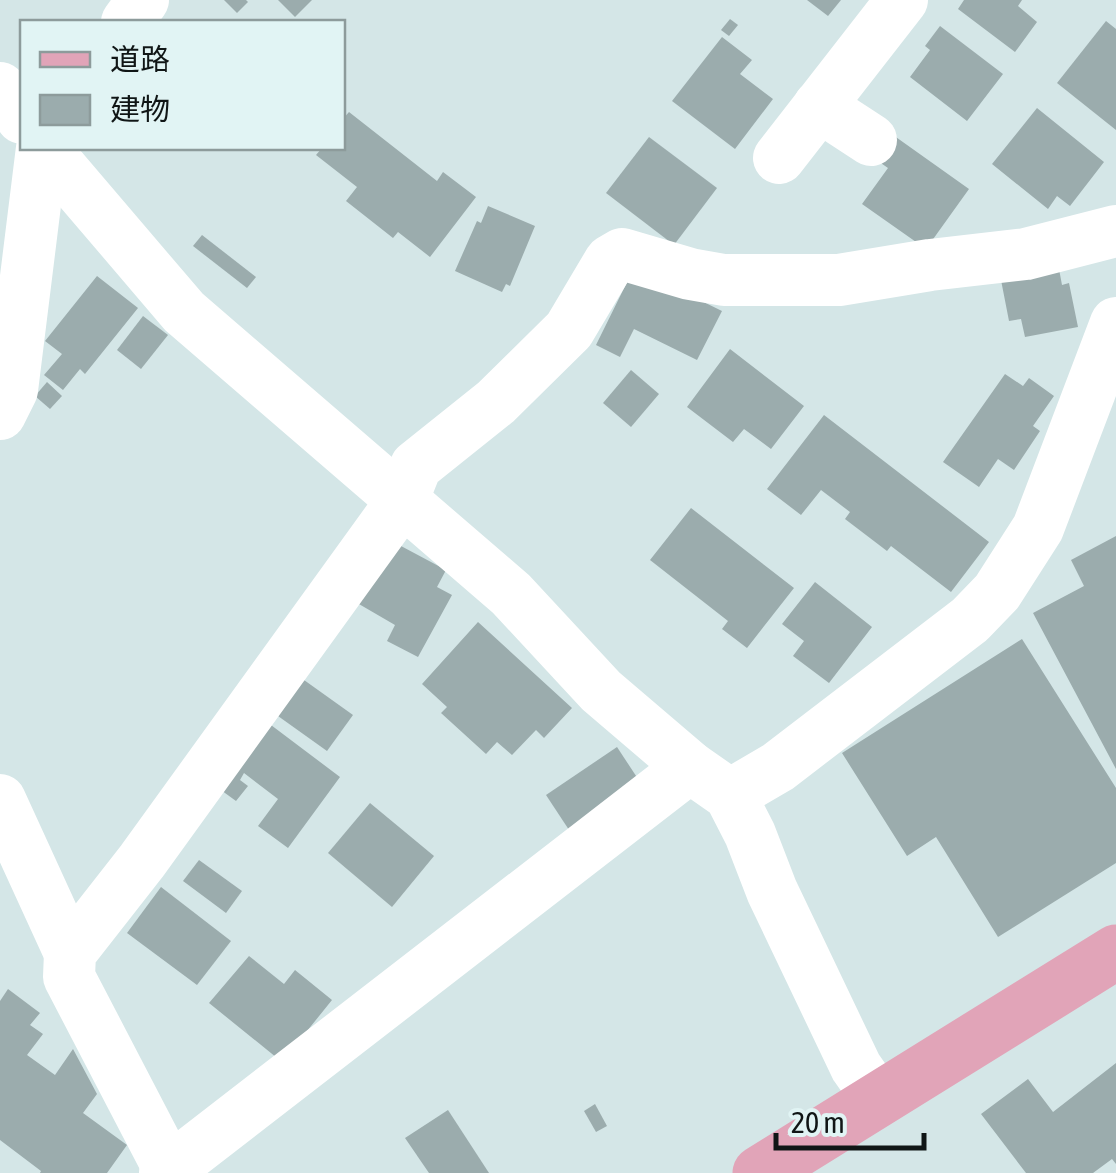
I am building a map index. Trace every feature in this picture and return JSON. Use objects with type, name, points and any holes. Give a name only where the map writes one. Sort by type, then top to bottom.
[{"type":"main road","points":[[760,1173],[1116,952]]},
{"type":"street","points":[[779,158],[902,0]]},
{"type":"street","points":[[0,88],[20,115]]},
{"type":"street","points":[[819,106],[872,140]]},
{"type":"street","points":[[0,414],[12,390],[43,150]]},
{"type":"street","points":[[45,150],[184,312],[511,594],[602,691],[710,781],[750,834],[772,891],[856,1067],[879,1100]]},
{"type":"street","points":[[70,953],[142,861],[402,502],[416,466],[496,402],[569,330],[610,262],[622,254],[724,280],[839,280],[1026,254],[1116,231]]},
{"type":"street","points":[[0,800],[70,953],[70,977],[167,1171],[710,781],[778,767],[970,620],[997,592],[1038,528],[1116,322]]},
{"type":"building","points":[[224,0],[246,0],[248,2],[237,13]]},
{"type":"building","points":[[278,0],[312,0],[295,17]]},
{"type":"building","points":[[807,0],[841,0],[828,16]]},
{"type":"building","points":[[964,0],[1022,0],[1018,6],[1037,22],[1015,52],[958,9]]},
{"type":"building","points":[[730,19],[738,25],[729,36],[721,30]]},
{"type":"building","points":[[1106,21],[1116,29],[1116,130],[1057,83]]},
{"type":"building","points":[[940,26],[1003,74],[967,121],[910,77],[930,50],[925,46]]},
{"type":"building","points":[[722,37],[752,60],[740,74],[773,99],[735,149],[672,101]]},
{"type":"building","points":[[1037,108],[1104,162],[1070,206],[1057,196],[1048,209],[992,164]]},
{"type":"building","points":[[349,112],[437,181],[443,172],[476,197],[430,257],[398,232],[393,238],[346,201],[357,187],[316,155],[320,150],[345,150],[345,117]]},
{"type":"building","points":[[893,135],[969,189],[926,249],[862,204],[888,168],[875,159]]},
{"type":"building","points":[[649,137],[717,188],[674,245],[606,193]]},
{"type":"building","points":[[488,206],[535,226],[510,286],[506,284],[502,292],[455,271],[477,221],[481,223]]},
{"type":"building","points":[[202,235],[256,277],[247,288],[193,246]]},
{"type":"building","points":[[634,268],[722,311],[697,360],[634,329],[620,357],[596,345]]},
{"type":"building","points":[[1059,269],[1062,285],[1069,283],[1078,327],[1025,337],[1021,319],[1009,321],[1001,280]]},
{"type":"building","points":[[97,276],[138,308],[85,374],[80,369],[63,390],[44,375],[62,354],[45,341]]},
{"type":"building","points":[[143,316],[168,335],[141,369],[117,350]]},
{"type":"building","points":[[730,349],[804,406],[771,449],[744,429],[733,442],[687,407]]},
{"type":"building","points":[[631,370],[659,394],[631,427],[603,403]]},
{"type":"building","points":[[1005,374],[1023,386],[1029,378],[1054,396],[1033,426],[1040,431],[1014,470],[998,459],[979,487],[943,462]]},
{"type":"building","points":[[47,382],[62,396],[50,409],[35,396]]},
{"type":"building","points":[[824,415],[989,542],[951,592],[891,546],[887,551],[845,519],[850,512],[821,490],[801,515],[767,489]]},
{"type":"building","points":[[691,508],[794,588],[747,648],[722,629],[728,621],[650,560]]},
{"type":"building","points":[[1116,536],[1116,769],[1033,613],[1084,586],[1071,560]]},
{"type":"building","points":[[386,538],[446,570],[437,587],[452,595],[418,657],[387,641],[395,625],[352,600]]},
{"type":"building","points":[[815,582],[872,627],[829,683],[793,656],[804,641],[782,624]]},
{"type":"building","points":[[478,622],[572,708],[544,738],[536,730],[512,755],[497,742],[486,754],[441,713],[447,707],[422,684]]},
{"type":"building","points":[[1022,639],[1116,788],[1116,863],[998,937],[936,837],[907,856],[842,753]]},
{"type":"building","points":[[297,675],[353,715],[327,751],[271,711]]},
{"type":"building","points":[[263,719],[340,777],[288,848],[258,826],[278,799],[244,773],[240,780],[248,786],[236,801],[214,785]]},
{"type":"building","points":[[617,747],[644,788],[573,836],[546,795]]},
{"type":"building","points":[[370,803],[434,856],[392,907],[328,853]]},
{"type":"building","points":[[199,860],[242,891],[226,913],[183,881]]},
{"type":"building","points":[[161,887],[231,941],[197,985],[127,933]]},
{"type":"building","points":[[249,956],[284,984],[295,970],[332,1000],[282,1062],[209,1003]]},
{"type":"building","points":[[8,989],[40,1013],[30,1025],[43,1034],[27,1055],[55,1075],[73,1049],[97,1094],[83,1113],[127,1145],[107,1173],[40,1173],[0,1140],[0,1001]]},
{"type":"building","points":[[1116,1063],[1116,1164],[1112,1159],[1093,1173],[1026,1173],[981,1114],[1028,1079],[1053,1112]]},
{"type":"building","points":[[595,1104],[607,1126],[596,1132],[584,1111]]},
{"type":"building","points":[[448,1110],[489,1173],[429,1173],[405,1138]]}]
